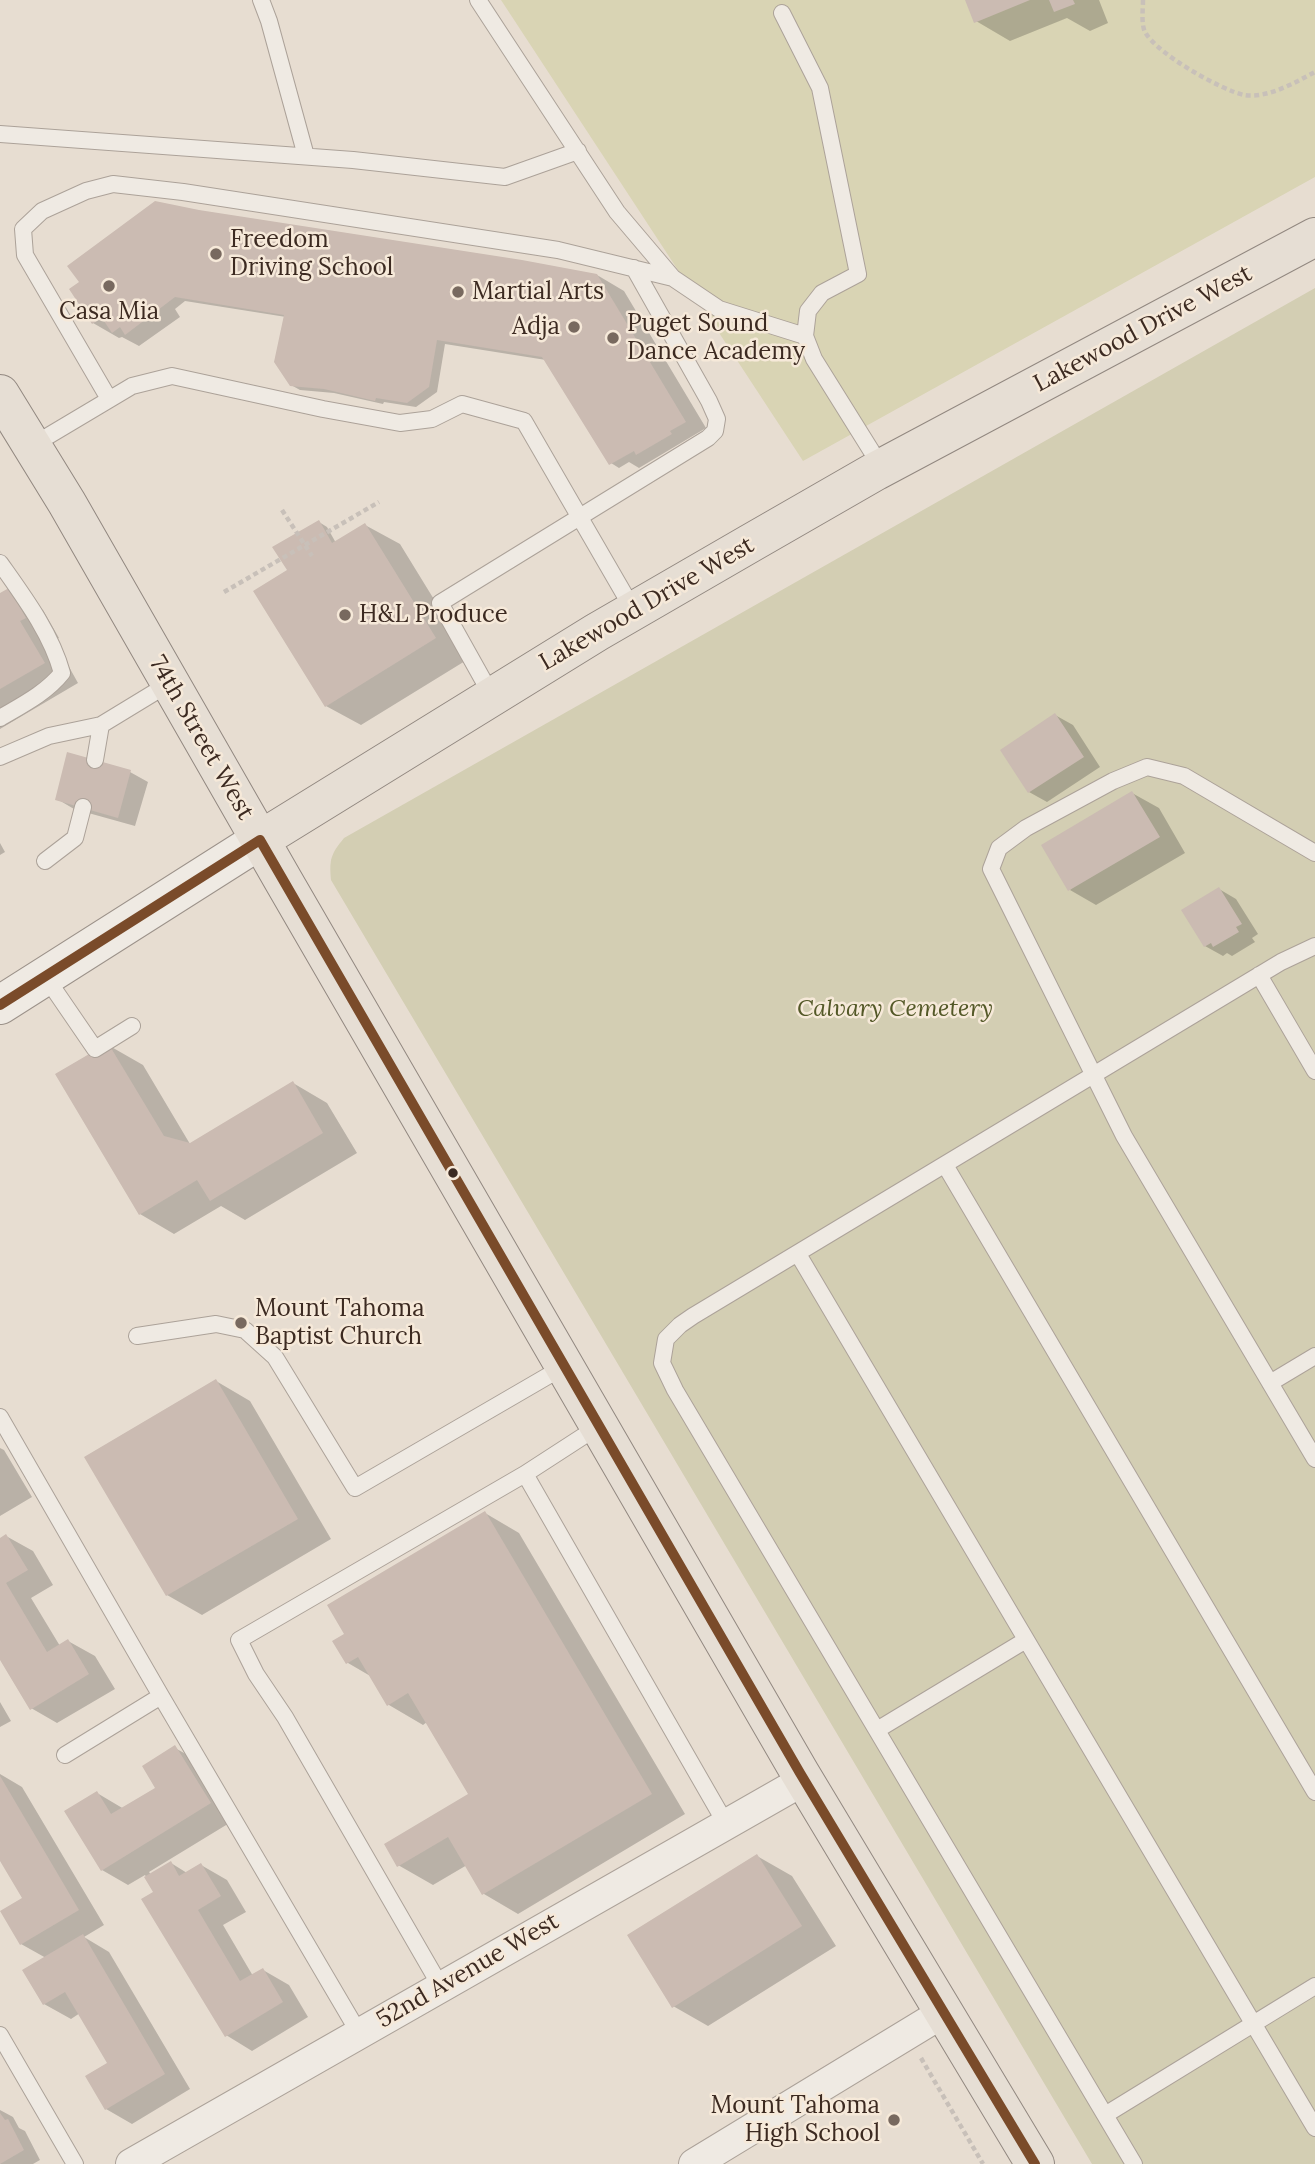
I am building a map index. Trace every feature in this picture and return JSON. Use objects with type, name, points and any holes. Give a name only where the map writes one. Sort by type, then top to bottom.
[{"type":"main road","name":"Lakewood Drive West","points":[[0,1005],[260,840],[634,611],[882,468],[1315,237]]},
{"type":"main road","name":"74th Street West","points":[[0,394],[33,445],[804,1780],[1035,2164]]},
{"type":"street","name":"52nd Avenue West","points":[[131,2164],[162,2156],[359,2033],[804,1780]]},
{"type":"street","points":[[694,2164],[944,2012]]},
{"type":"lane","points":[[261,0],[269,20],[306,156]]},
{"type":"lane","points":[[478,0],[617,212],[673,278],[719,309],[805,336]]},
{"type":"lane","points":[[782,13],[820,88],[858,274],[822,293],[808,311],[805,336],[814,359],[882,468]]},
{"type":"lane","points":[[0,134],[306,156],[505,177],[578,151]]},
{"type":"lane","points":[[109,399],[25,255],[23,229],[43,211],[86,191],[113,184],[183,192],[558,250],[673,278]]},
{"type":"lane","points":[[492,696],[440,603],[708,438],[715,431],[717,419],[709,401],[634,268]]},
{"type":"lane","points":[[33,445],[132,386],[172,376],[400,424],[432,419],[462,404],[524,421],[634,611]]},
{"type":"lane","points":[[0,563],[57,653],[62,673],[38,695],[0,718]]},
{"type":"lane","points":[[0,757],[49,736],[101,725],[170,683]]},
{"type":"lane","points":[[95,760],[101,725]]},
{"type":"lane","points":[[1315,853],[1184,776],[1147,767],[1114,781],[1026,828],[999,848],[991,869],[1124,1136],[1315,1459]]},
{"type":"lane","points":[[45,861],[75,838],[83,807]]},
{"type":"lane","points":[[1134,2164],[675,1390],[662,1363],[666,1339],[680,1325],[1259,975],[1315,946]]},
{"type":"lane","points":[[1259,975],[1315,1070]]},
{"type":"lane","points":[[46,976],[95,1049],[132,1026]]},
{"type":"lane","points":[[945,1165],[1315,1793]]},
{"type":"lane","points":[[798,1254],[1315,2128]]},
{"type":"lane","points":[[137,1336],[216,1324],[245,1330],[275,1357],[355,1488],[565,1366]]},
{"type":"lane","points":[[1270,1382],[1315,1356]]},
{"type":"lane","points":[[0,1417],[359,2033]]},
{"type":"lane","points":[[440,1987],[285,1717],[256,1674],[239,1640],[525,1474],[599,1426]]},
{"type":"lane","points":[[525,1474],[726,1824]]},
{"type":"lane","points":[[877,1730],[1026,1640]]},
{"type":"lane","points":[[65,1755],[161,1696]]},
{"type":"lane","points":[[1105,2115],[1315,1986]]},
{"type":"lane","points":[[0,2035],[75,2164]]},
{"type":"path","points":[[1143,0],[1144,31],[1164,53],[1201,77],[1245,95],[1279,91],[1315,72]]},
{"type":"path","points":[[223,592],[379,502]]},
{"type":"path","points":[[282,510],[312,556]]},
{"type":"path","points":[[907,2033],[983,2164]]},
{"type":"shaded area","points":[[501,0],[1315,0],[1315,177],[803,461]]},
{"type":"green space","name":"Calvary Cemetery","points":[[1315,288],[1315,2164],[1092,2164],[331,880],[331,862],[344,838]]},
{"type":"building","points":[[965,0],[1030,0],[974,23]]},
{"type":"building","points":[[1049,0],[1073,0],[1075,4],[1054,12]]},
{"type":"building","points":[[155,201],[597,274],[686,422],[670,431],[672,434],[636,455],[634,451],[609,465],[542,357],[437,340],[429,387],[407,403],[376,398],[375,401],[324,389],[290,386],[274,362],[284,315],[175,297],[125,335],[120,327],[112,333],[102,318],[92,324],[69,289],[79,282],[67,266]]},
{"type":"building","name":"H&L Produce","points":[[319,520],[332,543],[365,523],[436,638],[325,707],[253,591],[287,570],[272,547]]},
{"type":"building","points":[[9,588],[26,618],[20,621],[45,663],[0,689],[0,593]]},
{"type":"building","points":[[1055,713],[1084,757],[1028,793],[1000,750]]},
{"type":"building","points":[[67,752],[131,770],[118,818],[55,800]]},
{"type":"building","points":[[1132,791],[1160,837],[1068,891],[1041,845]]},
{"type":"building","points":[[1219,887],[1242,924],[1236,927],[1239,932],[1213,947],[1211,943],[1204,947],[1181,910]]},
{"type":"building","points":[[108,1043],[164,1136],[190,1143],[293,1081],[323,1133],[210,1201],[197,1180],[139,1215],[55,1074]]},
{"type":"building","points":[[216,1379],[298,1519],[166,1596],[84,1457]]},
{"type":"building","points":[[485,1511],[652,1794],[482,1895],[448,1837],[397,1867],[384,1844],[468,1794],[408,1693],[387,1706],[358,1657],[346,1664],[332,1641],[344,1634],[327,1605]]},
{"type":"building","points":[[6,1534],[28,1570],[6,1583],[47,1652],[68,1639],[89,1674],[30,1710],[0,1660],[0,1538]]},
{"type":"building","points":[[175,1745],[211,1803],[101,1871],[64,1811],[97,1791],[111,1814],[155,1788],[142,1766]]},
{"type":"building","points":[[0,1776],[79,1910],[20,1945],[0,1911],[22,1898],[0,1861]]},
{"type":"building","points":[[757,1854],[802,1926],[672,2008],[627,1935]]},
{"type":"building","points":[[171,1861],[179,1876],[201,1863],[221,1896],[198,1910],[240,1981],[263,1968],[283,2002],[225,2037],[141,1899],[153,1892],[144,1877]]},
{"type":"building","points":[[83,1934],[165,2074],[105,2110],[85,2076],[107,2063],[65,1992],[43,2005],[22,1970]]},
{"type":"building","points":[[0,2113],[5,2120],[8,2119],[24,2150],[0,2164]]},
{"type":"transit line","points":[[260,840],[800,1773],[1035,2164]]},
{"type":"transit line","points":[[0,1005],[260,840]]},
{"type":"place","name":"Freedom Driving School","points":[[216,254]]},
{"type":"place","name":"Casa Mia","points":[[109,286]]},
{"type":"place","name":"Martial Arts","points":[[458,292]]},
{"type":"place","name":"Adja","points":[[574,327]]},
{"type":"place","name":"Puget Sound Dance Academy","points":[[613,338]]},
{"type":"place","name":"H&L Produce","points":[[345,615]]},
{"type":"place","name":"Mount Tahoma Baptist Church","points":[[241,1323]]},
{"type":"place","name":"Mount Tahoma High School","points":[[894,2120]]}]
